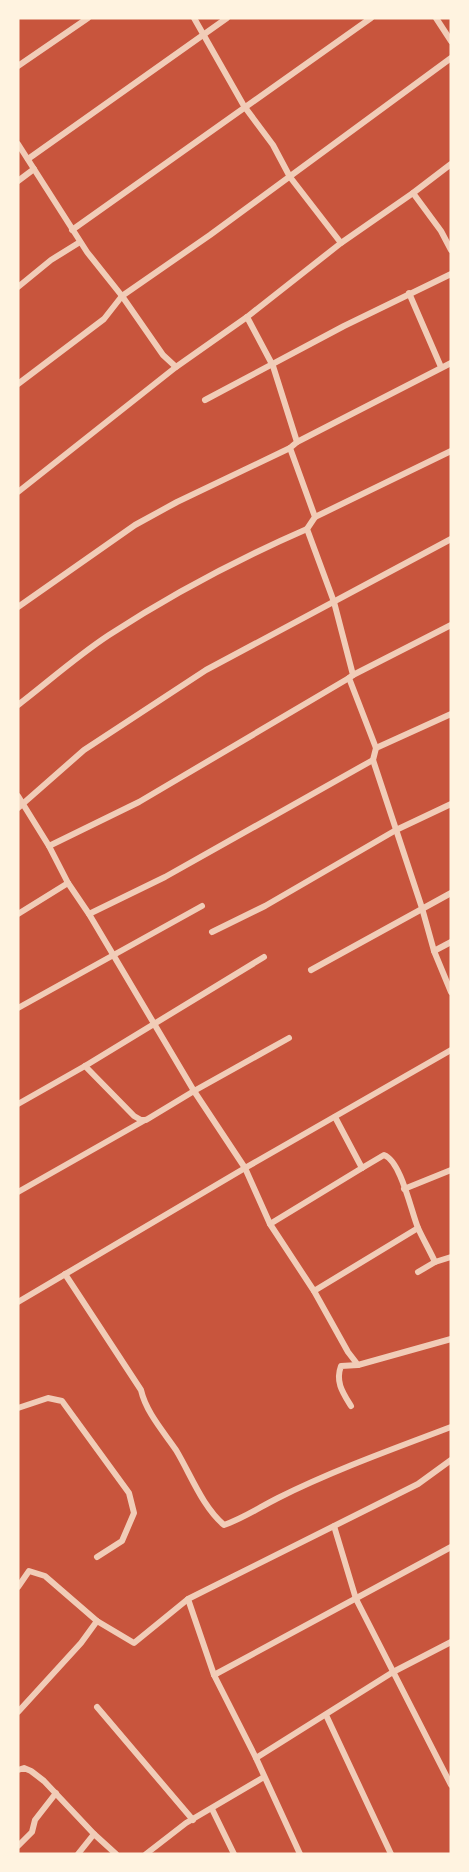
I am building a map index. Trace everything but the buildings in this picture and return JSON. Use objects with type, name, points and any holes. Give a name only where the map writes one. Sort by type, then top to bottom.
[{"type":"street","points":[[18,66],[88,18]]},
{"type":"street","points":[[194,18],[244,106],[273,145],[290,177],[341,243]]},
{"type":"street","points":[[28,159],[227,18]]},
{"type":"street","points":[[72,230],[371,18]]},
{"type":"street","points":[[436,18],[451,41]]},
{"type":"street","points":[[18,384],[104,319],[123,296],[451,58]]},
{"type":"street","points":[[18,144],[80,242],[123,296],[163,355],[176,367]]},
{"type":"street","points":[[18,492],[176,367],[247,317],[341,243],[451,164]]},
{"type":"street","points":[[18,181],[34,169]]},
{"type":"street","points":[[413,193],[441,231],[451,250]]},
{"type":"street","points":[[18,287],[51,260],[80,242]]},
{"type":"street","points":[[205,400],[273,366],[344,326],[451,274]]},
{"type":"street","points":[[409,293],[441,367]]},
{"type":"street","points":[[247,317],[273,366],[297,442]]},
{"type":"street","points":[[18,607],[135,525],[227,477],[290,448],[297,442],[451,363]]},
{"type":"street","points":[[290,448],[315,517]]},
{"type":"street","points":[[18,705],[108,636],[153,608],[259,550],[307,529],[315,517],[451,451]]},
{"type":"street","points":[[307,529],[333,602],[351,676],[376,748],[373,760],[434,951],[451,992]]},
{"type":"street","points":[[21,806],[84,750],[172,690],[206,669],[451,539]]},
{"type":"street","points":[[49,846],[139,802],[351,676],[451,625]]},
{"type":"street","points":[[376,748],[451,714]]},
{"type":"street","points":[[89,914],[165,877],[373,760]]},
{"type":"street","points":[[18,795],[21,806],[49,846],[68,883],[89,914],[194,1091],[245,1168],[270,1224],[315,1291],[348,1352],[358,1365]]},
{"type":"street","points":[[212,932],[265,906],[396,830],[451,804]]},
{"type":"street","points":[[18,914],[68,883]]},
{"type":"street","points":[[311,970],[451,892]]},
{"type":"street","points":[[18,1008],[202,906]]},
{"type":"street","points":[[434,951],[451,942]]},
{"type":"street","points":[[18,1104],[264,957]]},
{"type":"street","points":[[18,1192],[289,1038]]},
{"type":"street","points":[[19,1299],[451,1050]]},
{"type":"street","points":[[85,1066],[134,1116],[146,1120]]},
{"type":"street","points":[[335,1117],[362,1168]]},
{"type":"street","points":[[270,1224],[386,1155],[400,1178],[418,1228],[435,1262]]},
{"type":"street","points":[[404,1189],[451,1170]]},
{"type":"street","points":[[315,1291],[418,1228]]},
{"type":"street","points":[[418,1272],[435,1262],[451,1257]]},
{"type":"street","points":[[65,1274],[141,1390],[144,1404],[197,1489],[212,1512],[224,1525],[244,1518],[278,1498],[307,1485],[451,1427]]},
{"type":"street","points":[[351,1406],[339,1384],[338,1374],[341,1366],[358,1365],[451,1338]]},
{"type":"street","points":[[18,1408],[48,1398],[62,1401],[129,1493],[134,1513],[122,1541],[97,1557]]},
{"type":"street","points":[[18,1587],[29,1572],[45,1576],[97,1620],[134,1642],[188,1599],[418,1484],[451,1460]]},
{"type":"street","points":[[334,1526],[356,1599],[451,1785]]},
{"type":"street","points":[[214,1675],[451,1546]]},
{"type":"street","points":[[188,1599],[214,1675],[256,1758],[300,1854]]},
{"type":"street","points":[[18,1712],[81,1643],[97,1620]]},
{"type":"street","points":[[256,1758],[393,1672],[451,1642]]},
{"type":"street","points":[[97,1707],[193,1820]]},
{"type":"street","points":[[326,1716],[390,1854]]},
{"type":"street","points":[[18,1770],[24,1768],[31,1771],[116,1854]]},
{"type":"street","points":[[146,1854],[193,1820],[264,1777]]},
{"type":"street","points":[[18,1846],[32,1832],[34,1820],[56,1793]]},
{"type":"street","points":[[212,1809],[234,1854]]},
{"type":"street","points":[[78,1854],[94,1834]]}]
